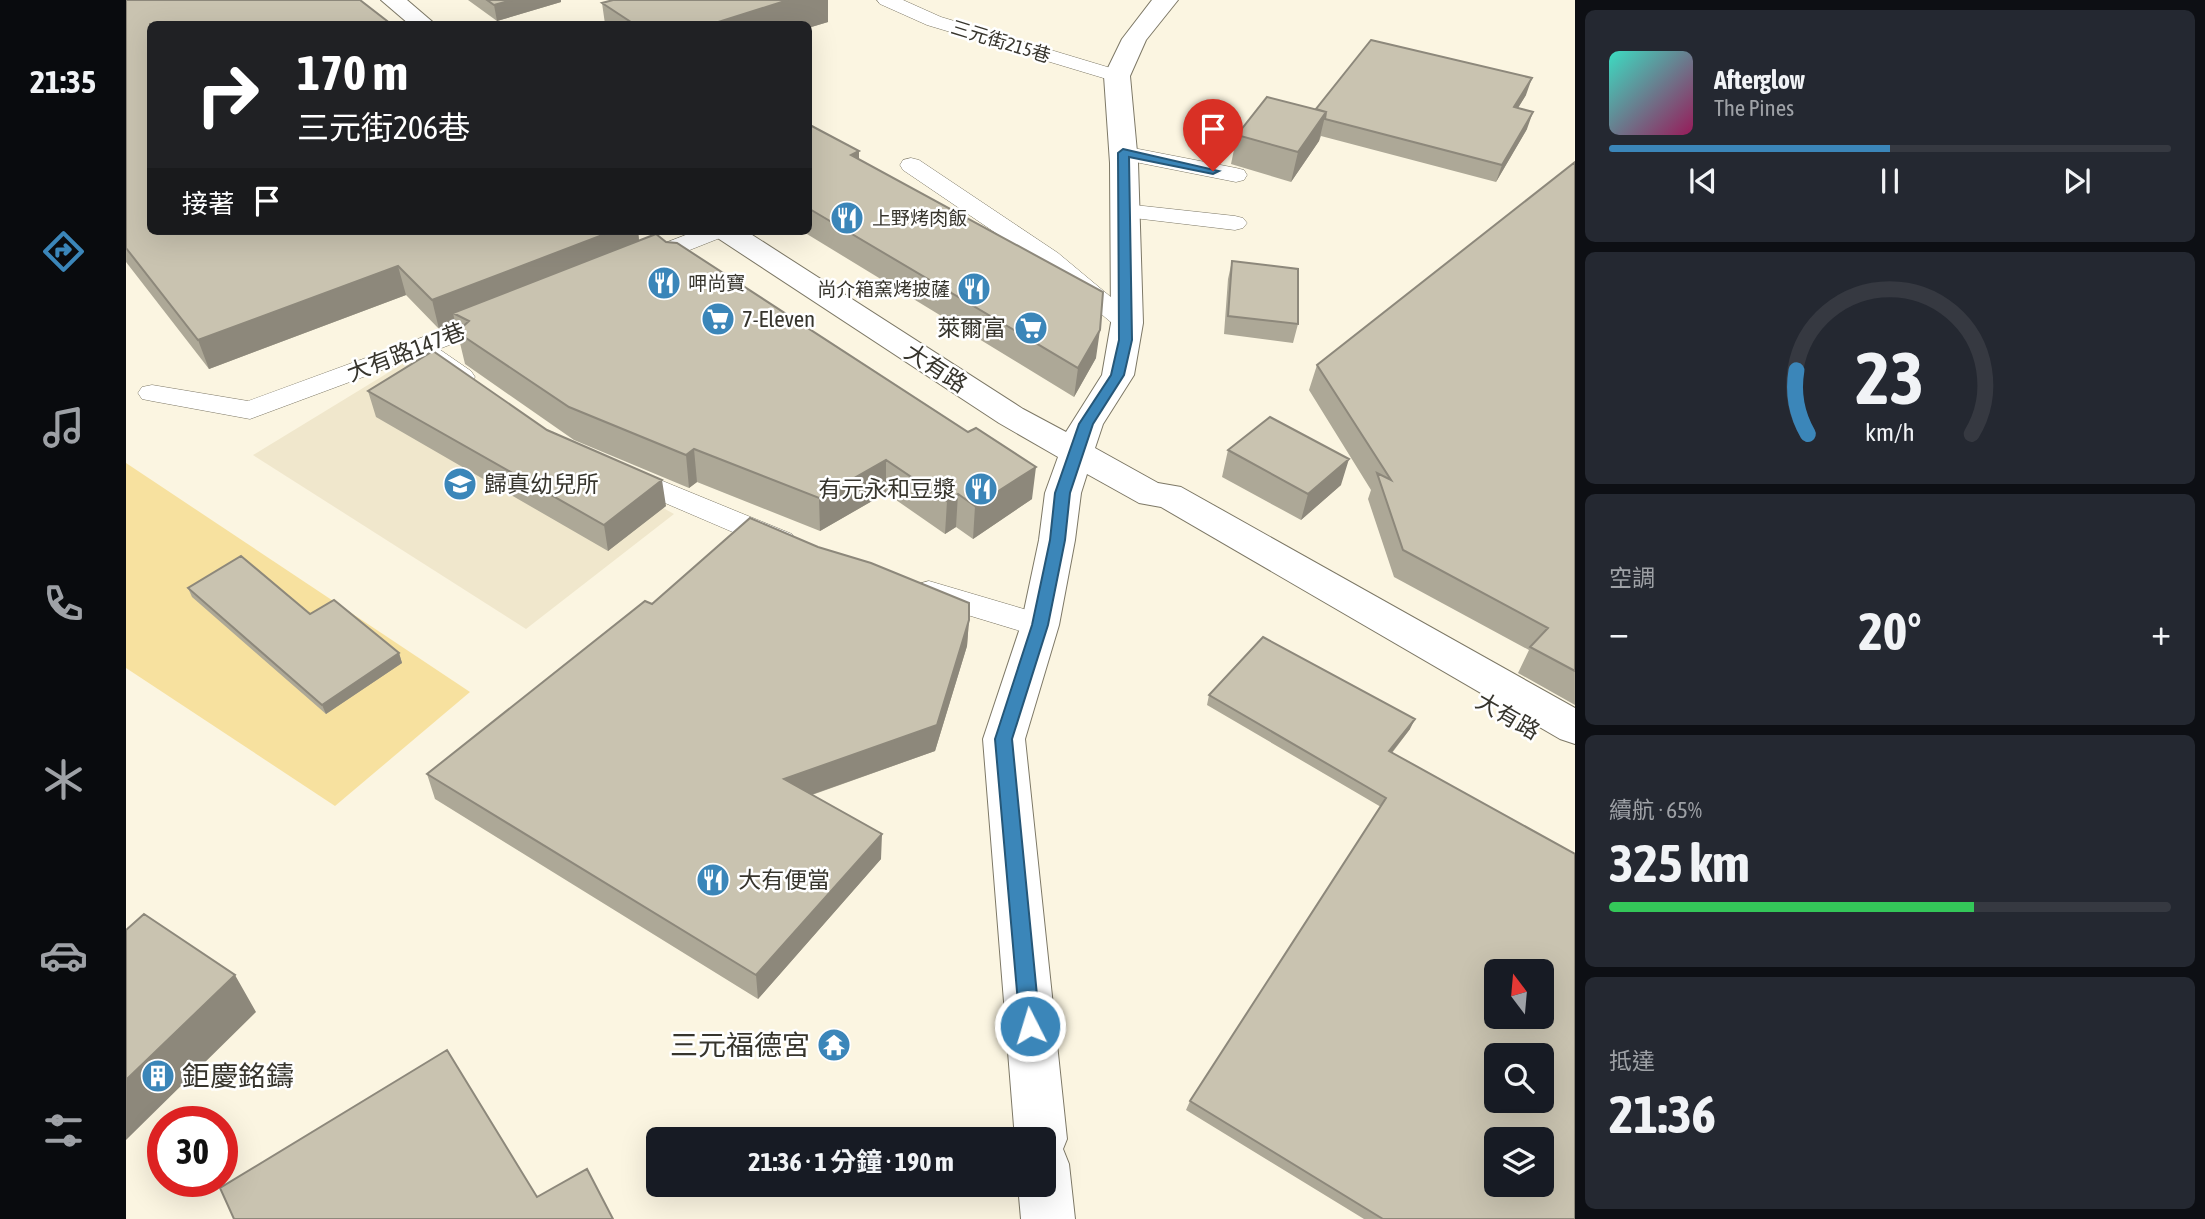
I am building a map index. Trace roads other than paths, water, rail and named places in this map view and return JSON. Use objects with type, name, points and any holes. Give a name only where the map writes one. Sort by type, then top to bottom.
[{"type":"street","points":[[393,0],[419,21]]},
{"type":"street","points":[[1040,1127],[1004,739],[1040,625],[1057,540],[1063,493],[1086,424],[1118,375],[1127,323],[1123,153],[1117,76],[1134,39],[1166,0]]},
{"type":"street","name":"大有路","points":[[732,235],[1011,416],[1152,495],[1152,507],[1459,675],[1575,755]]},
{"type":"street","name":"大有路","points":[[1459,675],[1575,728]]},
{"type":"street","points":[[1046,1197],[1048,1219]]},
{"type":"lane","name":"三元街215巷","points":[[887,0],[934,21],[1117,76]]},
{"type":"lane","points":[[1123,153],[1236,175]]},
{"type":"lane","points":[[911,165],[1049,258],[1127,323]]},
{"type":"lane","points":[[1125,211],[1235,223]]},
{"type":"lane","points":[[625,268],[707,235]]},
{"type":"lane","name":"大有路147巷","points":[[152,393],[250,410],[523,308]]},
{"type":"lane","points":[[421,348],[486,394]]},
{"type":"lane","points":[[602,465],[806,552]]},
{"type":"lane","points":[[908,586],[1040,625]]},
{"type":"place","name":"上野烤肉飯","points":[[847,218]]},
{"type":"place","name":"呷尚寶","points":[[664,283]]},
{"type":"place","name":"尚介箱窯烤披薩","points":[[974,289]]},
{"type":"place","name":"7-Eleven","points":[[718,319]]},
{"type":"place","name":"萊爾富","points":[[1031,328]]},
{"type":"place","name":"歸真幼兒所","points":[[460,484]]},
{"type":"place","name":"有元永和豆漿","points":[[981,489]]},
{"type":"place","name":"大有便當","points":[[713,880]]},
{"type":"place","name":"三元福德宮","points":[[834,1045]]},
{"type":"place","name":"鉅慶銘鑄","points":[[158,1076]]}]
